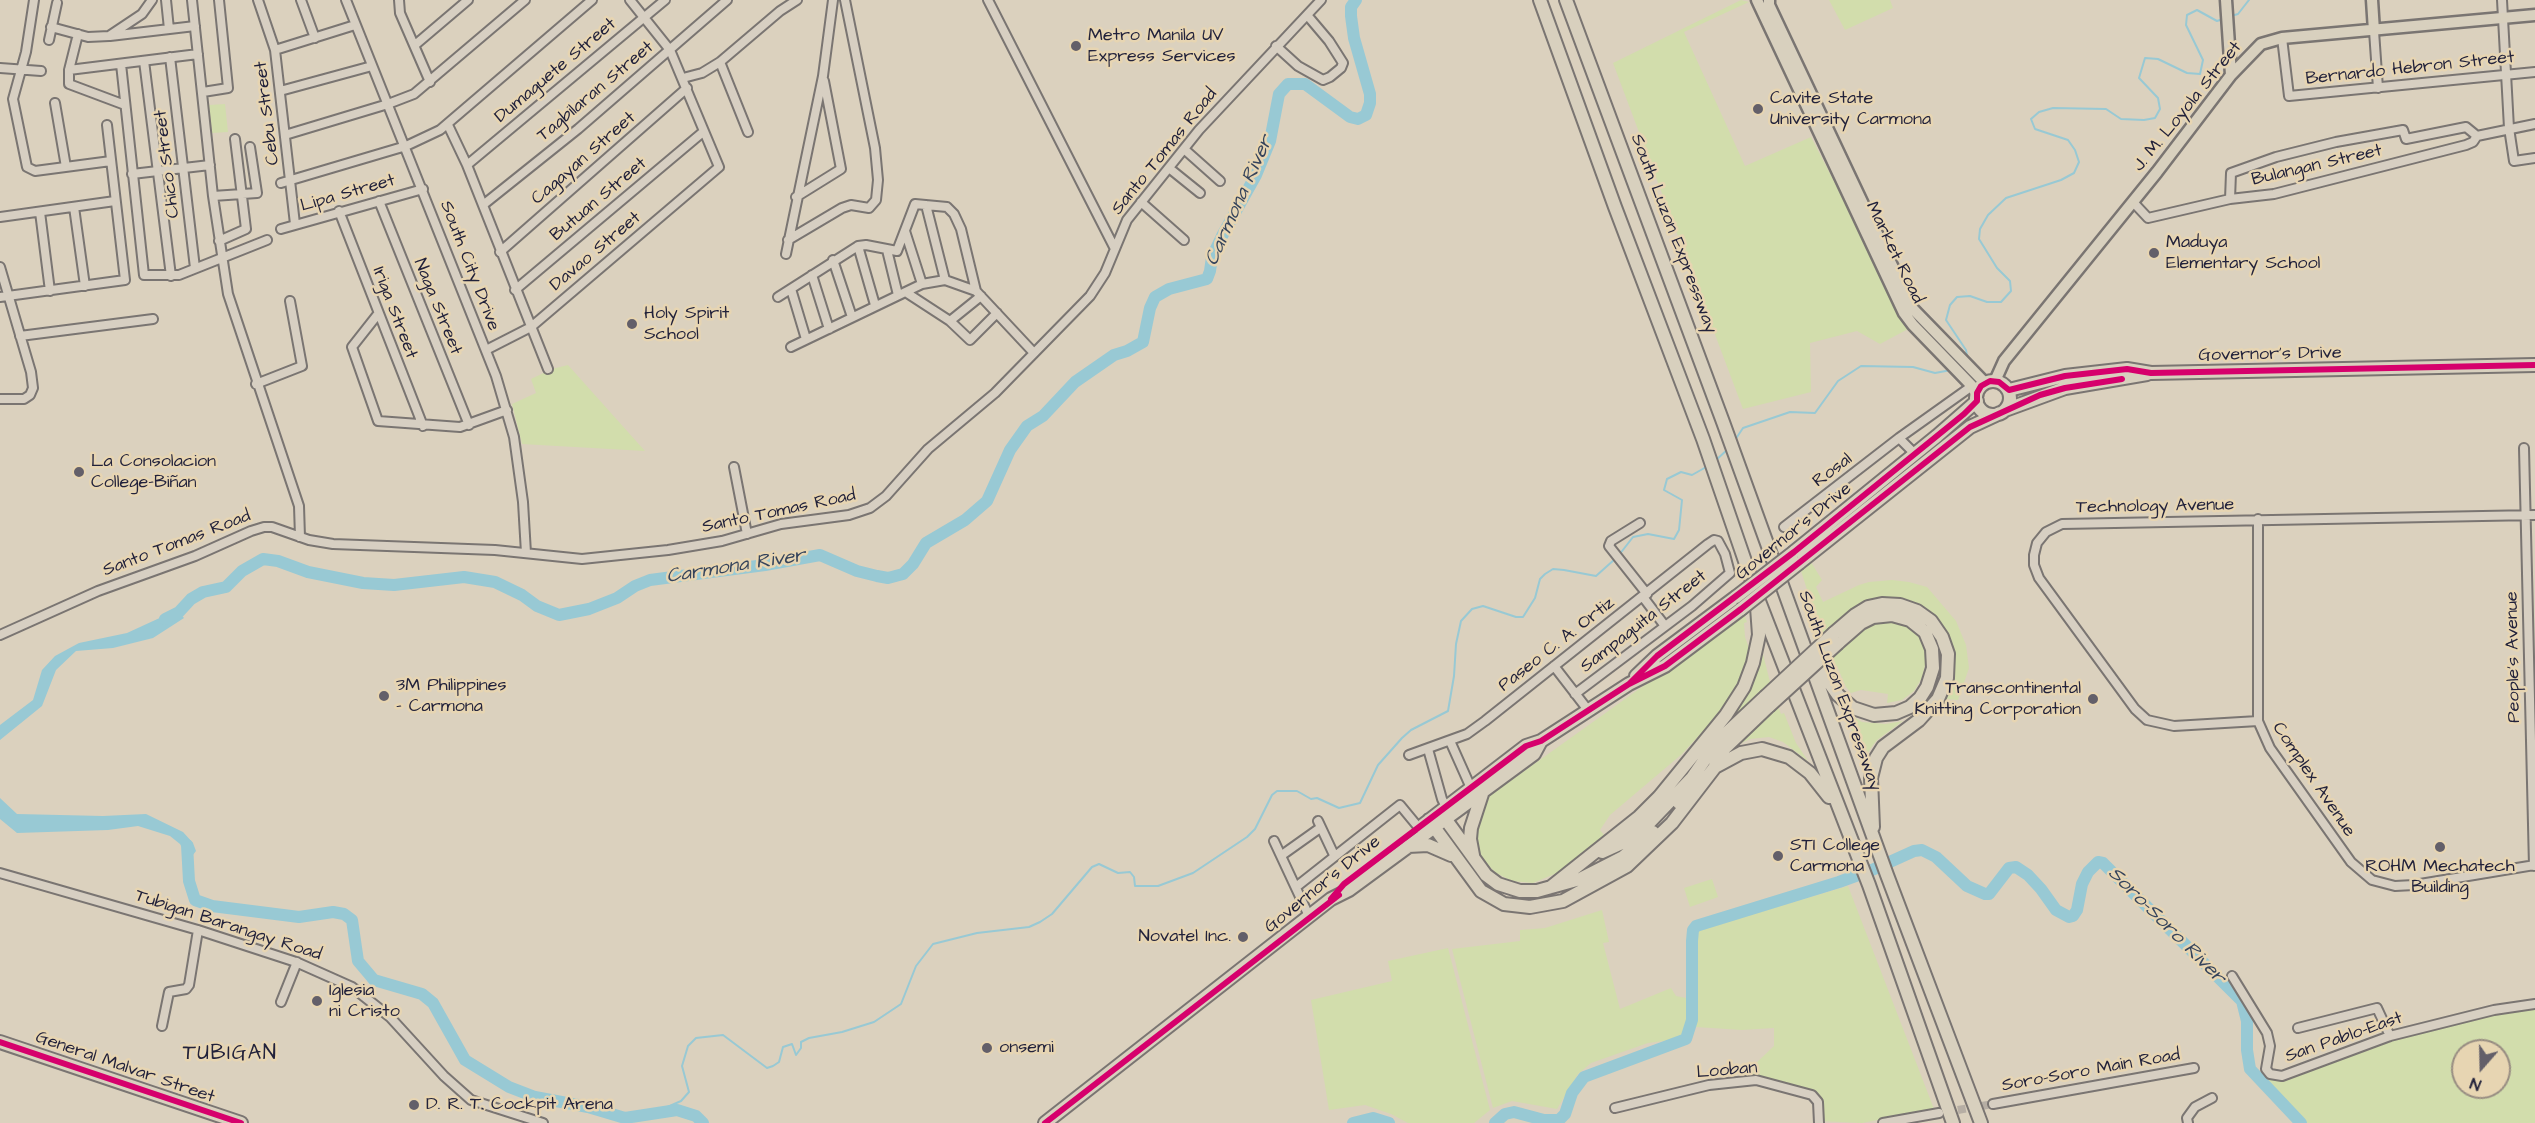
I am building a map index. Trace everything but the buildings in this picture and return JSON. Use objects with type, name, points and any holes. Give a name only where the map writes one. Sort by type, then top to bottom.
[{"type":"highway","points":[[1540,0],[1724,497],[1757,596],[1869,885],[1953,1123]]},
{"type":"highway","name":"South Luzon Expressway","points":[[1566,0],[1724,422],[1874,840],[1981,1123]]},
{"type":"highway","name":"Governor's Drive","points":[[2008,390],[2095,371],[2127,369],[2151,373],[2535,365]]},
{"type":"highway","name":"Governor's Drive","points":[[1331,899],[1344,884],[1477,789],[1534,754],[1541,741],[1629,684],[1657,656],[1738,603],[1970,427],[2065,388],[2151,373]]},
{"type":"highway","points":[[2003,384],[2008,390],[2010,400],[2002,412],[1985,412],[1978,386],[2003,384]]},
{"type":"highway","name":"Governor's Drive","points":[[1797,557],[1915,454],[1978,386]]},
{"type":"highway","points":[[1551,887],[1639,817],[1667,789],[1736,700],[1750,675],[1757,649],[1759,635],[1757,596]]},
{"type":"highway","points":[[1584,860],[1629,839],[1647,825],[1692,778],[1717,742],[1767,701],[1836,638],[1855,615],[1868,607],[1882,604],[1900,605],[1917,611],[1931,621],[1942,637],[1947,654],[1947,678],[1938,699],[1918,720],[1888,742],[1875,758],[1871,778],[1874,840]]},
{"type":"highway","points":[[1801,637],[1829,685],[1847,704],[1860,711],[1874,716],[1896,713],[1915,703],[1927,687],[1933,668],[1932,649],[1925,632],[1910,620],[1892,615],[1873,616],[1836,638]]},
{"type":"highway","points":[[1427,825],[1480,891],[1504,904],[1530,907],[1557,903],[1619,872],[1635,861],[1672,823],[1715,767],[1724,749],[1767,701]]},
{"type":"highway","points":[[1715,767],[1747,751],[1762,749],[1783,754],[1810,773],[1840,815]]},
{"type":"highway","points":[[1444,812],[1486,875],[1498,884],[1528,891],[1551,887],[1586,876],[1633,849],[1670,815],[1683,797],[1692,778]]},
{"type":"highway","points":[[1476,862],[1470,834],[1477,789]]},
{"type":"highway","name":"Governor's Drive","points":[[1045,1123],[1331,899],[1349,890],[1406,847],[1427,825]]},
{"type":"highway","points":[[1406,847],[1428,845],[1455,857]]},
{"type":"highway","name":"General Malvar Street","points":[[0,1042],[241,1123]]},
{"type":"main road","points":[[1756,0],[1811,106]]},
{"type":"main road","points":[[1769,0],[1769,5],[1811,106]]},
{"type":"main road","points":[[2372,0],[2374,31]]},
{"type":"main road","points":[[2226,2],[2231,75]]},
{"type":"main road","name":"J. M. Loyola Street","points":[[1978,386],[2004,361],[2133,202],[2231,75],[2261,44],[2282,38],[2535,15]]},
{"type":"main road","name":"Market Road","points":[[1811,106],[1904,313],[1943,348],[1978,386]]},
{"type":"street","points":[[34,0],[13,105],[27,167],[35,171],[111,161]]},
{"type":"street","points":[[108,36],[142,14],[152,0]]},
{"type":"street","points":[[166,0],[169,29]]},
{"type":"street","points":[[192,0],[213,196],[228,294],[256,384],[299,506],[300,537]]},
{"type":"street","points":[[203,92],[228,88],[219,0]]},
{"type":"street","name":"Cebu Street","points":[[258,0],[275,50],[295,224]]},
{"type":"street","points":[[301,0],[315,38]]},
{"type":"street","name":"South City Drive","points":[[346,0],[423,189],[507,410],[521,484],[526,553]]},
{"type":"street","points":[[414,45],[468,0]]},
{"type":"street","points":[[285,135],[414,94],[525,0]]},
{"type":"street","points":[[281,183],[406,146],[432,135],[448,125],[592,0]]},
{"type":"street","points":[[630,0],[670,50],[703,132]]},
{"type":"street","name":"Dumaguete Street","points":[[467,165],[664,0]]},
{"type":"street","name":"Tagbilaran Street","points":[[483,205],[578,129],[727,0]]},
{"type":"street","points":[[683,78],[702,73],[720,62],[780,11],[797,0]]},
{"type":"street","points":[[786,254],[796,197],[823,76],[833,0]]},
{"type":"street","points":[[788,240],[842,207],[851,205],[869,208],[876,200],[878,180],[874,148],[845,0]]},
{"type":"street","points":[[988,0],[1114,247]]},
{"type":"street","name":"Santo Tomas Road","points":[[0,635],[76,600],[201,554],[257,528],[272,526],[300,537],[333,544],[526,553],[571,559],[602,558],[668,550],[747,534],[781,524],[849,515],[870,508],[886,496],[928,449],[995,393],[1090,296],[1105,273],[1127,220],[1141,202],[1184,149],[1276,46],[1321,0]]},
{"type":"street","points":[[2502,0],[2514,161],[2535,158]]},
{"type":"street","points":[[401,1],[400,13],[430,82]]},
{"type":"street","points":[[49,40],[57,3]]},
{"type":"street","points":[[1276,46],[1298,66],[1323,80],[1341,68],[1343,63],[1329,41],[1307,15]]},
{"type":"street","points":[[275,50],[355,25]]},
{"type":"street","points":[[51,27],[88,37],[195,26]]},
{"type":"street","points":[[2374,31],[2378,88]]},
{"type":"street","points":[[78,34],[69,70],[69,84],[125,105]]},
{"type":"street","name":"Bernardo Hebron Street","points":[[2282,38],[2289,96],[2535,72]]},
{"type":"street","points":[[69,70],[198,54]]},
{"type":"street","name":"Chico Street","points":[[170,57],[195,268]]},
{"type":"street","points":[[144,61],[171,276]]},
{"type":"street","points":[[720,62],[748,132]]},
{"type":"street","points":[[121,64],[144,275],[171,276],[267,240]]},
{"type":"street","points":[[280,91],[372,66]]},
{"type":"street","points":[[0,68],[41,70]]},
{"type":"street","points":[[796,197],[841,169],[823,76]]},
{"type":"street","name":"Cagayan Street","points":[[500,252],[687,88]]},
{"type":"street","points":[[55,103],[66,167]]},
{"type":"street","name":"Bulangan Street","points":[[2133,202],[2148,218],[2230,199],[2274,194],[2466,145],[2473,142],[2477,136],[2535,124]]},
{"type":"street","points":[[4,296],[125,280],[106,125]]},
{"type":"street","points":[[448,125],[467,165],[548,369]]},
{"type":"street","points":[[2230,199],[2230,173],[2276,157],[2336,142],[2403,130],[2406,139],[2466,127],[2477,136]]},
{"type":"street","name":"Davao Street","points":[[486,350],[531,327],[719,167],[703,132]]},
{"type":"street","name":"Butuan Street","points":[[515,290],[703,132]]},
{"type":"street","points":[[219,241],[246,229],[236,140]]},
{"type":"street","points":[[213,196],[257,193],[250,147]]},
{"type":"street","points":[[1184,149],[1220,181]]},
{"type":"street","points":[[132,174],[210,165]]},
{"type":"street","points":[[1169,168],[1200,193]]},
{"type":"street","name":"Lipa Street","points":[[281,229],[423,189]]},
{"type":"street","points":[[0,216],[115,201]]},
{"type":"street","name":"Naga Street","points":[[379,201],[469,425]]},
{"type":"street","points":[[1141,202],[1184,240]]},
{"type":"street","points":[[926,205],[945,280]]},
{"type":"street","points":[[778,297],[858,246],[866,245],[897,251],[913,206],[926,205],[947,207],[954,214],[961,229],[978,293]]},
{"type":"street","points":[[74,207],[84,286]]},
{"type":"street","points":[[40,212],[50,291]]},
{"type":"street","name":"Iriga Street","points":[[339,212],[423,426]]},
{"type":"street","points":[[905,231],[922,284]]},
{"type":"street","points":[[858,246],[875,305]]},
{"type":"street","points":[[887,250],[898,295]]},
{"type":"street","points":[[833,260],[852,317]]},
{"type":"street","points":[[0,267],[4,296],[20,336],[31,372],[33,388],[30,395],[24,399],[0,399]]},
{"type":"street","points":[[812,275],[829,329]]},
{"type":"street","points":[[791,347],[922,284],[945,280],[978,293],[1034,353]]},
{"type":"street","points":[[791,289],[806,339]]},
{"type":"street","points":[[907,293],[950,321],[970,340],[997,313]]},
{"type":"street","points":[[950,321],[978,293]]},
{"type":"street","points":[[256,384],[302,366],[290,301]]},
{"type":"street","points":[[378,314],[352,347],[378,421],[423,426],[469,425],[507,410]]},
{"type":"street","points":[[20,336],[153,319]]},
{"type":"street","name":"Rosal","points":[[1784,527],[1899,438],[1978,386]]},
{"type":"street","points":[[1899,438],[1915,454]]},
{"type":"street","name":"People's Avenue","points":[[2524,448],[2534,866]]},
{"type":"street","points":[[734,467],[747,534]]},
{"type":"street","name":"Technology Avenue","points":[[2258,721],[2174,726],[2147,720],[2135,709],[2039,578],[2034,566],[2037,543],[2046,532],[2062,524],[2535,515]]},
{"type":"street","name":"Complex Avenue","points":[[2258,519],[2258,721],[2270,748],[2351,862],[2372,879],[2395,886],[2534,866]]},
{"type":"street","points":[[1640,523],[1611,541],[1609,546],[1624,563],[1665,626]]},
{"type":"street","name":"Paseo C. A. Ortiz","points":[[1409,755],[1467,734],[1714,540],[1718,541],[1725,554],[1730,573]]},
{"type":"street","name":"Sampaguita Street","points":[[1575,694],[1730,573]]},
{"type":"street","points":[[1554,666],[1588,710]]},
{"type":"street","points":[[1450,741],[1477,789]]},
{"type":"street","points":[[1428,749],[1444,812]]},
{"type":"street","points":[[1296,887],[1400,805],[1427,825]]},
{"type":"street","points":[[1282,855],[1319,825],[1334,855]]},
{"type":"street","points":[[1274,841],[1309,916]]},
{"type":"street","name":"Tubigan Barangay Road","points":[[0,873],[198,930],[297,962],[352,987],[390,1017],[444,1076],[471,1100],[543,1123]]},
{"type":"street","points":[[162,1026],[169,992],[186,989],[189,985],[198,930]]},
{"type":"street","points":[[281,1002],[297,962]]},
{"type":"street","name":"San Pablo-East","points":[[2232,976],[2267,1033],[2270,1046],[2266,1069],[2270,1074],[2282,1076],[2390,1036],[2494,1010],[2535,1004]]},
{"type":"street","points":[[2298,1028],[2377,1008],[2390,1036]]},
{"type":"street","name":"Soro-Soro Main Road","points":[[1993,1104],[2194,1068]]},
{"type":"street","name":"Looban","points":[[1615,1108],[1709,1085],[1756,1080],[1812,1095],[1818,1102],[1819,1123]]},
{"type":"street","points":[[2188,1123],[2187,1118],[2195,1107],[2212,1098]]},
{"type":"street","points":[[1882,1123],[1934,1117]]},
{"type":"green space","points":[[1741,0],[1749,2],[1684,32],[1745,166],[1811,137],[1910,328],[1880,344],[1857,331],[1810,343],[1811,392],[1743,409],[1613,63]]},
{"type":"green space","points":[[1829,0],[1890,0],[1893,8],[1845,30]]},
{"type":"green space","points":[[225,104],[228,132],[212,133],[209,105]]},
{"type":"green space","points":[[568,365],[645,451],[522,444],[512,404],[536,393],[531,379],[552,369]]},
{"type":"green space","points":[[1811,562],[1822,580],[1816,587],[1823,602],[1869,582],[1892,580],[1927,587],[1956,621],[1966,645],[1969,668],[1958,700],[1946,699],[1954,676],[1955,660],[1948,636],[1917,605],[1890,598],[1861,604],[1848,613],[1823,639],[1801,571]]},
{"type":"green space","points":[[1744,614],[1747,622],[1744,623],[1745,637],[1750,651],[1735,690],[1714,719],[1682,754],[1610,815],[1600,830],[1604,835],[1569,868],[1533,883],[1512,881],[1496,873],[1482,859],[1475,844],[1480,815],[1488,797]]},
{"type":"green space","points":[[1889,621],[1902,623],[1913,629],[1923,643],[1926,660],[1922,678],[1914,691],[1902,700],[1887,703],[1888,694],[1861,690],[1851,693],[1837,666],[1834,666],[1830,655],[1869,626]]},
{"type":"green space","points":[[1763,654],[1771,686],[1713,736],[1748,691]]},
{"type":"green space","points":[[1777,704],[1781,714],[1784,713],[1796,743],[1808,761],[1783,742],[1769,737],[1750,739],[1731,748]]},
{"type":"green space","points":[[1845,711],[1862,722],[1885,724],[1903,721],[1877,740],[1864,763]]},
{"type":"green space","points":[[1712,879],[1718,897],[1690,907],[1684,888]]},
{"type":"green space","points":[[1848,886],[1934,1109],[1862,1123],[1820,1121],[1819,1100],[1752,1077],[1754,1065],[1774,1046],[1774,1028],[1742,1030],[1696,1027],[1698,930]]},
{"type":"green space","points":[[1602,910],[1609,942],[1603,943],[1620,1009],[1671,988],[1676,996],[1686,998],[1686,1024],[1683,1035],[1671,1040],[1648,1043],[1591,1063],[1578,1074],[1557,1109],[1512,1101],[1493,1108],[1452,949],[1520,941],[1520,930],[1545,928]]},
{"type":"green space","points":[[1448,948],[1490,1110],[1474,1123],[1408,1123],[1365,1105],[1329,1110],[1311,1000],[1392,981],[1388,961]]},
{"type":"green space","points":[[2535,1006],[2535,1123],[2301,1123],[2250,1069],[2270,1076],[2391,1038]]},
{"type":"water","points":[[177,610],[184,618],[153,638],[113,648],[76,651],[56,670],[42,706],[0,740],[0,725],[33,700],[42,670],[55,656],[79,643],[127,633]]},
{"type":"water","points":[[0,798],[17,814],[103,816],[146,814],[183,832],[193,843],[196,851],[189,860],[180,844],[170,836],[138,826],[108,830],[17,833],[0,819]]},
{"type":"waterway","name":"Carmona River","points":[[165,619],[179,612],[191,599],[203,592],[226,587],[242,571],[263,559],[278,561],[308,572],[363,583],[394,585],[464,577],[495,582],[522,595],[537,606],[559,615],[589,609],[617,598],[635,586],[650,580],[765,565],[820,555],[857,571],[877,576],[888,578],[903,574],[913,564],[926,543],[965,520],[987,501],[1010,450],[1027,426],[1043,416],[1075,382],[1114,355],[1143,342],[1150,308],[1155,297],[1169,289],[1207,279],[1212,257],[1256,175],[1270,141],[1279,94],[1288,84],[1305,84],[1350,117],[1358,119],[1366,115],[1370,94],[1354,38],[1351,16],[1351,7],[1356,0]]},
{"type":"waterway","points":[[2231,16],[2238,14],[2249,0]]},
{"type":"waterway","points":[[1964,359],[1967,356],[1966,350],[1946,320],[1950,305],[1957,297],[1970,296],[1987,302],[2001,302],[2011,291],[2010,281],[1997,268],[1979,239],[1980,229],[1988,215],[2006,198],[2061,180],[2074,173],[2079,162],[2068,140],[2035,129],[2031,119],[2039,112],[2053,108],[2106,109],[2121,119],[2155,118],[2160,109],[2158,98],[2139,78],[2145,58],[2158,59],[2187,73],[2200,74],[2203,60],[2186,25],[2187,15],[2197,10],[2217,21],[2223,19]]},
{"type":"waterway","points":[[1735,440],[1743,428],[1790,412],[1815,413],[1838,381],[1861,366],[1913,367],[1935,373],[1951,370]]},
{"type":"waterway","points":[[1715,461],[1728,449]]},
{"type":"waterway","points":[[1619,555],[1633,537],[1648,534],[1674,539],[1679,530],[1682,500],[1664,490],[1667,479],[1681,472],[1692,475],[1708,466]]},
{"type":"waterway","points":[[656,1112],[681,1101],[689,1092],[682,1066],[688,1046],[696,1038],[723,1035],[767,1068],[773,1066],[779,1062],[783,1047],[792,1044],[796,1055],[801,1048],[801,1042],[809,1038],[842,1032],[874,1022],[901,1004],[916,966],[933,944],[977,933],[1029,927],[1040,922],[1052,914],[1092,867],[1099,864],[1118,873],[1130,872],[1134,877],[1135,886],[1158,886],[1193,873],[1247,837],[1255,829],[1272,795],[1277,791],[1297,791],[1311,799],[1317,798],[1339,808],[1360,803],[1378,765],[1402,738],[1411,730],[1448,711],[1461,621],[1472,609],[1483,606],[1516,617],[1523,617],[1535,598],[1540,579],[1545,574],[1553,569],[1596,576],[1615,559]]},
{"type":"waterway","points":[[187,845],[189,881],[195,900],[212,906],[299,917],[333,912],[344,914],[352,920],[358,961],[374,980],[422,994],[433,1003],[465,1060],[509,1087],[535,1097],[588,1107],[625,1118],[677,1110],[696,1116],[703,1123]]},
{"type":"waterway","name":"Soro-Soro River","points":[[1495,1123],[1505,1114],[1514,1112],[1544,1120],[1559,1120],[1565,1114],[1572,1093],[1584,1077],[1686,1039],[1692,1020],[1692,941],[1693,930],[1696,926],[1839,882],[1914,851],[1922,850],[1936,857],[1967,886],[1985,894],[1989,894],[2009,868],[2016,867],[2028,875],[2056,910],[2069,917],[2073,916],[2077,910],[2082,884],[2088,872],[2098,862],[2103,863],[2242,1001],[2247,1021],[2247,1050],[2250,1069],[2301,1123]]},
{"type":"waterway","name":"Soro-Soro River","points":[[1353,1123],[1373,1118],[1389,1123]]},
{"type":"tunnel","points":[[1946,1112],[1993,1104]]},
{"type":"cycle path","points":[[1629,684],[1657,656],[1794,552],[1964,414],[1977,401],[1977,393],[1981,386],[1990,381],[1999,382],[2009,390],[2065,376],[2127,369],[2151,373],[2535,365]]},
{"type":"cycle path","points":[[1331,899],[1344,884],[1526,746],[1541,741],[1629,684],[1665,666],[1741,609],[1970,427],[2040,395],[2065,388],[2122,379]]},
{"type":"cycle path","points":[[1045,1123],[1339,895]]},
{"type":"cycle path","points":[[0,1042],[241,1123]]},
{"type":"place","name":"Metro Manila UV Express Services","points":[[1076,46]]},
{"type":"place","name":"Cavite State University Carmona","points":[[1758,109]]},
{"type":"place","name":"Maduya Elementary School","points":[[2154,253]]},
{"type":"place","name":"Holy Spirit School","points":[[632,324]]},
{"type":"place","name":"La Consolacion College-Biñan","points":[[79,472]]},
{"type":"place","name":"3M Philippines - Carmona","points":[[384,696]]},
{"type":"place","name":"Transcontinental Knitting Corporation","points":[[2093,699]]},
{"type":"place","name":"ROHM Mechatech Building","points":[[2440,847]]},
{"type":"place","name":"STI College Carmona","points":[[1778,856]]},
{"type":"place","name":"Novatel Inc.","points":[[1243,937]]},
{"type":"place","name":"Iglesia ni Cristo","points":[[317,1001]]},
{"type":"place","name":"onsemi","points":[[987,1048]]},
{"type":"place","name":"D. R. T. Cockpit Arena","points":[[414,1105]]},
{"type":"district","name":"TUBIGAN","points":[[230,1055]]}]
